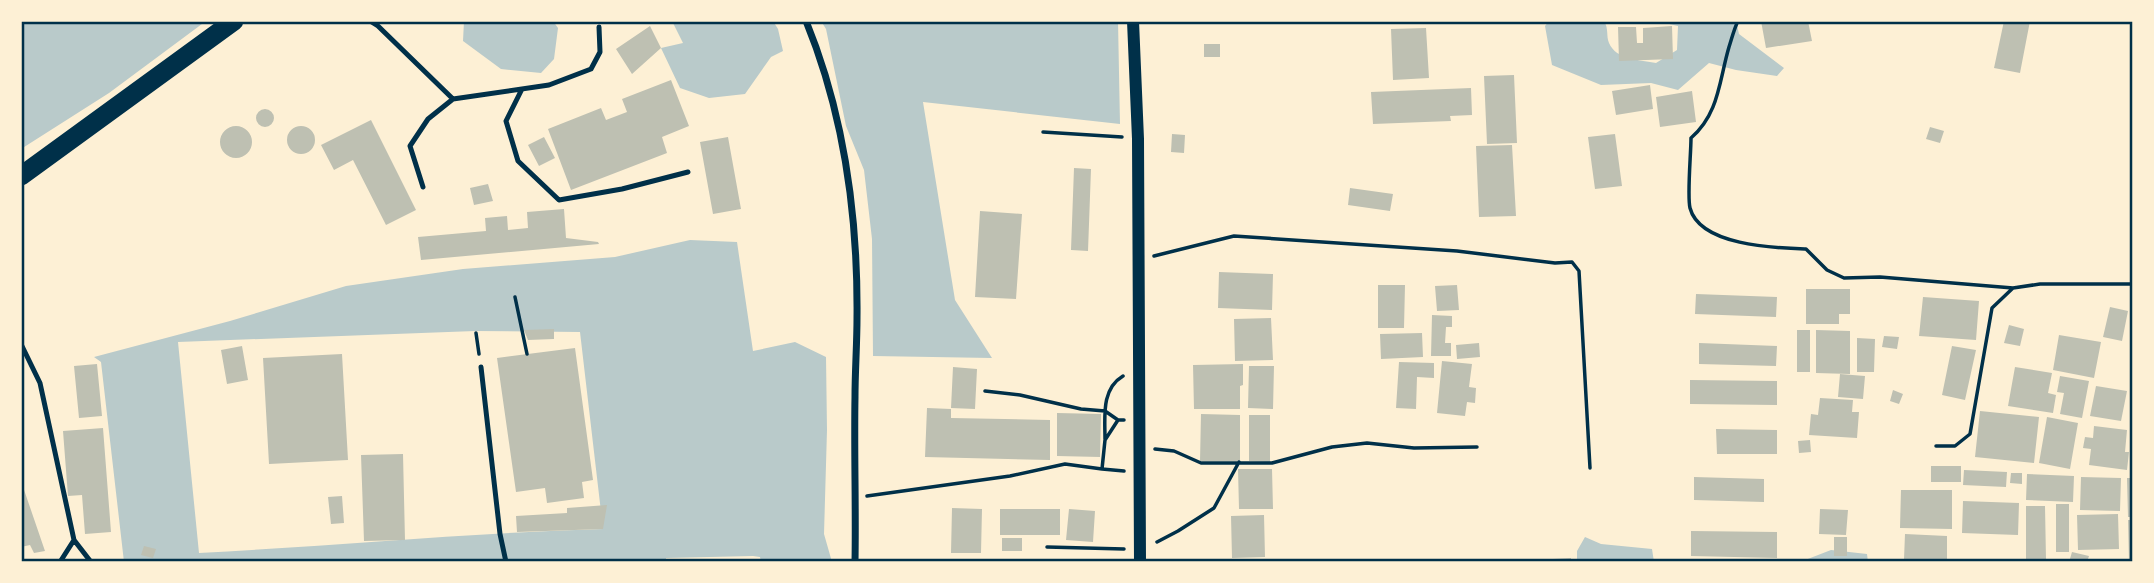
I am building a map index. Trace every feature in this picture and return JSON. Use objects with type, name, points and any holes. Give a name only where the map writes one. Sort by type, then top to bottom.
[{"type":"highway","points":[[21,176],[234,21]]},
{"type":"street","points":[[806,21],[817,48],[841,138],[854,226],[858,317],[855,562]]},
{"type":"street","points":[[1133,21],[1138,139],[1140,556]]},
{"type":"lane","points":[[370,21],[453,99]]},
{"type":"lane","points":[[423,187],[410,146],[428,119],[453,99],[549,85],[591,69],[600,52],[600,27]]},
{"type":"lane","points":[[522,89],[506,121],[519,161],[559,200],[622,189],[688,172]]},
{"type":"lane","points":[[21,344],[40,383],[74,540],[91,562]]},
{"type":"lane","points":[[481,367],[500,534],[506,562]]},
{"type":"lane","points":[[60,562],[74,540]]},
{"type":"path","points":[[1738,21],[1714,111],[1703,128],[1691,138],[1690,209],[1700,223],[1716,236],[1761,248],[1806,249],[1827,271],[1844,278],[1880,277],[2013,288],[2040,284],[2133,284]]},
{"type":"path","points":[[1043,132],[1138,139]]},
{"type":"path","points":[[1139,260],[1234,236],[1457,251],[1555,263],[1572,262],[1579,271],[1590,468]]},
{"type":"path","points":[[1936,446],[1955,446],[1970,434],[1992,309],[2013,288]]},
{"type":"path","points":[[515,297],[527,354]]},
{"type":"path","points":[[475,333],[481,367]]},
{"type":"path","points":[[856,497],[1010,476],[1065,464],[1102,469],[1106,399],[1115,381],[1139,366]]},
{"type":"path","points":[[985,391],[1105,411],[1118,420],[1140,420]]},
{"type":"path","points":[[1105,440],[1118,420]]},
{"type":"path","points":[[1140,447],[1174,451],[1201,463],[1272,463],[1332,447],[1367,443],[1414,448],[1477,447]]},
{"type":"path","points":[[1047,547],[1140,556],[1157,542],[1214,508],[1240,462]]},
{"type":"shaded area","points":[[21,21],[206,21],[109,93],[21,149]]},
{"type":"shaded area","points":[[464,21],[553,21],[558,28],[554,59],[541,73],[501,69],[463,41]]},
{"type":"shaded area","points":[[672,21],[773,21],[778,29],[783,51],[771,57],[745,94],[709,98],[680,88],[661,48],[683,43]]},
{"type":"shaded area","points":[[821,21],[1118,21],[1120,124],[923,102],[955,300],[992,358],[873,356],[872,239],[864,170],[846,126],[826,29]]},
{"type":"shaded area","points":[[1549,21],[1604,21],[1612,49],[1623,56],[1656,63],[1677,50],[1678,26],[1656,21],[1736,21],[1739,34],[1784,68],[1777,76],[1709,63],[1678,90],[1651,83],[1601,85],[1552,65],[1545,26]]},
{"type":"shaded area","points":[[690,240],[737,242],[753,351],[795,342],[826,357],[824,534],[832,562],[761,562],[760,557],[753,556],[666,558],[666,562],[124,562],[101,362],[94,357],[230,321],[346,286],[463,269],[615,257]],"holes":[[[475,331],[580,332],[603,529],[199,553],[178,342]]]},
{"type":"shaded area","points":[[1585,537],[1601,544],[1652,549],[1654,562],[1577,562],[1577,551]]},
{"type":"shaded area","points":[[1831,550],[1867,554],[1868,562],[1800,562]]},
{"type":"building","points":[[1761,21],[1808,21],[1812,41],[1766,48]]},
{"type":"building","points":[[2004,21],[2030,21],[2020,73],[1994,68]]},
{"type":"building","points":[[650,26],[661,48],[632,74],[616,49]]},
{"type":"building","points":[[1672,26],[1673,59],[1619,61],[1618,27],[1636,27],[1637,43],[1643,43],[1643,28]]},
{"type":"building","points":[[1426,28],[1429,78],[1393,80],[1391,29]]},
{"type":"building","points":[[1204,44],[1220,44],[1220,57],[1204,57]]},
{"type":"building","points":[[1514,75],[1517,143],[1487,144],[1484,76]]},
{"type":"building","points":[[671,80],[689,126],[662,137],[667,153],[571,190],[548,129],[601,108],[606,120],[627,112],[622,99]]},
{"type":"building","points":[[1650,85],[1653,109],[1616,115],[1612,91]]},
{"type":"building","points":[[1471,88],[1472,115],[1450,116],[1451,121],[1373,124],[1371,92]]},
{"type":"building","points":[[1692,91],[1696,122],[1660,127],[1656,97]]},
{"type":"building","points":[[265,109],[271,112],[274,118],[271,124],[265,127],[259,124],[256,118],[259,112]]},
{"type":"building","points":[[371,120],[416,210],[386,225],[353,160],[334,170],[321,145]]},
{"type":"building","points":[[236,126],[247,131],[252,142],[247,153],[236,158],[225,153],[220,142],[225,131]]},
{"type":"building","points":[[301,126],[311,130],[315,140],[311,150],[301,154],[291,150],[287,140],[291,130]]},
{"type":"building","points":[[1930,127],[1944,131],[1940,143],[1926,139]]},
{"type":"building","points":[[1172,134],[1185,135],[1184,153],[1171,152]]},
{"type":"building","points":[[1615,134],[1622,186],[1595,189],[1588,137]]},
{"type":"building","points":[[544,137],[555,158],[539,166],[528,145]]},
{"type":"building","points":[[728,137],[741,209],[713,214],[700,142]]},
{"type":"building","points":[[1512,145],[1516,216],[1479,217],[1476,146]]},
{"type":"building","points":[[1074,168],[1091,169],[1088,251],[1071,250]]},
{"type":"building","points":[[488,184],[493,201],[474,205],[470,188]]},
{"type":"building","points":[[1350,188],[1393,194],[1390,211],[1348,205]]},
{"type":"building","points":[[564,209],[566,238],[599,244],[421,260],[418,237],[486,231],[485,218],[507,216],[508,230],[528,228],[527,212]]},
{"type":"building","points":[[980,211],[1022,214],[1016,299],[975,297]]},
{"type":"building","points":[[1219,272],[1273,274],[1272,310],[1218,308]]},
{"type":"building","points":[[1378,285],[1405,285],[1404,328],[1378,328]]},
{"type":"building","points":[[1457,285],[1459,310],[1437,311],[1435,286]]},
{"type":"building","points":[[1806,289],[1850,289],[1850,314],[1839,314],[1839,324],[1806,324]]},
{"type":"building","points":[[1696,294],[1777,297],[1776,317],[1695,314]]},
{"type":"building","points":[[1923,297],[1979,301],[1976,340],[1919,336]]},
{"type":"building","points":[[2110,307],[2128,311],[2122,341],[2103,337]]},
{"type":"building","points":[[1432,315],[1452,316],[1452,327],[1446,327],[1445,343],[1451,343],[1451,356],[1431,356]]},
{"type":"building","points":[[1271,318],[1273,360],[1235,361],[1234,319]]},
{"type":"building","points":[[2009,325],[2024,329],[2020,346],[2004,343]]},
{"type":"building","points":[[554,329],[554,339],[528,340],[524,330]]},
{"type":"building","points":[[1797,330],[1810,330],[1810,372],[1797,372]]},
{"type":"building","points":[[1816,330],[1850,331],[1850,374],[1816,373]]},
{"type":"building","points":[[1422,333],[1423,357],[1381,359],[1380,334]]},
{"type":"building","points":[[2059,335],[2101,342],[2094,378],[2053,370]]},
{"type":"building","points":[[1884,336],[1899,337],[1897,349],[1882,347]]},
{"type":"building","points":[[1857,338],[1875,339],[1874,372],[1857,372]]},
{"type":"building","points":[[1479,343],[1480,357],[1457,359],[1456,345]]},
{"type":"building","points":[[1699,343],[1777,346],[1776,366],[1699,364]]},
{"type":"building","points":[[242,346],[248,380],[227,384],[221,350]]},
{"type":"building","points":[[1952,346],[1976,350],[1965,400],[1942,395]]},
{"type":"building","points":[[575,348],[593,480],[582,482],[584,498],[547,503],[545,488],[516,492],[497,358]]},
{"type":"building","points":[[342,354],[348,460],[269,464],[263,358]]},
{"type":"building","points":[[1442,361],[1472,364],[1469,387],[1476,388],[1475,403],[1467,402],[1465,416],[1437,413]]},
{"type":"building","points":[[1399,362],[1434,363],[1434,378],[1417,377],[1416,409],[1396,408]]},
{"type":"building","points":[[97,364],[102,416],[79,418],[74,366]]},
{"type":"building","points":[[1243,364],[1240,409],[1194,409],[1193,365]]},
{"type":"building","points":[[1249,366],[1274,366],[1273,409],[1248,408]]},
{"type":"building","points":[[953,367],[977,369],[975,409],[951,408]]},
{"type":"building","points":[[2015,367],[2052,373],[2048,393],[2056,395],[2053,413],[2008,406]]},
{"type":"building","points":[[1840,374],[1865,376],[1863,399],[1838,397]]},
{"type":"building","points":[[2060,376],[2089,381],[2082,418],[2060,414],[2064,393],[2057,392]]},
{"type":"building","points":[[1690,380],[1777,381],[1777,405],[1690,404]]},
{"type":"building","points":[[2096,386],[2127,391],[2121,421],[2090,416]]},
{"type":"building","points":[[1893,390],[1903,394],[1899,404],[1890,401]]},
{"type":"building","points":[[1820,398],[1853,400],[1852,412],[1859,412],[1857,438],[1809,435],[1811,414],[1818,415]]},
{"type":"building","points":[[927,408],[951,409],[951,418],[1050,420],[1050,460],[925,457]]},
{"type":"building","points":[[1980,411],[2039,417],[2034,463],[1975,457]]},
{"type":"building","points":[[1057,413],[1101,414],[1100,457],[1057,456]]},
{"type":"building","points":[[1201,414],[1240,415],[1240,461],[1200,461]]},
{"type":"building","points":[[1249,415],[1270,415],[1270,462],[1249,461]]},
{"type":"building","points":[[2047,417],[2078,423],[2070,469],[2039,463]]},
{"type":"building","points":[[2094,426],[2127,430],[2127,470],[2089,465],[2091,449],[2083,448],[2085,437],[2093,438]]},
{"type":"building","points":[[103,428],[111,532],[85,534],[82,495],[68,496],[63,431]]},
{"type":"building","points":[[1716,429],[1777,430],[1777,454],[1717,454]]},
{"type":"building","points":[[1810,440],[1811,452],[1799,453],[1798,441]]},
{"type":"building","points":[[403,454],[405,540],[364,541],[361,455]]},
{"type":"building","points":[[1931,466],[1961,466],[1961,482],[1931,482]]},
{"type":"building","points":[[1238,469],[1272,469],[1273,509],[1239,509]]},
{"type":"building","points":[[1964,470],[2007,472],[2006,487],[1963,485]]},
{"type":"building","points":[[2011,473],[2022,473],[2022,484],[2010,483]]},
{"type":"building","points":[[2027,474],[2074,476],[2073,502],[2026,500]]},
{"type":"building","points":[[1694,477],[1764,479],[1764,502],[1694,500]]},
{"type":"building","points":[[2081,477],[2121,478],[2120,511],[2080,510]]},
{"type":"building","points":[[2127,478],[2133,478],[2133,517],[2128,517]]},
{"type":"building","points":[[21,481],[45,551],[34,553],[30,545],[21,547]]},
{"type":"building","points":[[1901,490],[1952,490],[1952,529],[1900,528]]},
{"type":"building","points":[[342,496],[344,523],[331,524],[328,497]]},
{"type":"building","points":[[1963,501],[2019,503],[2018,535],[1962,533]]},
{"type":"building","points":[[2056,504],[2069,504],[2069,552],[2056,552]]},
{"type":"building","points":[[607,505],[603,529],[517,532],[516,516],[567,513],[567,508]]},
{"type":"building","points":[[2026,506],[2045,506],[2046,559],[2026,559]]},
{"type":"building","points":[[952,508],[982,509],[981,553],[951,553]]},
{"type":"building","points":[[1000,509],[1060,509],[1060,535],[1000,535]]},
{"type":"building","points":[[1069,509],[1095,511],[1093,542],[1066,540]]},
{"type":"building","points":[[1820,509],[1848,510],[1846,535],[1819,534]]},
{"type":"building","points":[[2118,514],[2119,549],[2078,550],[2077,515]]},
{"type":"building","points":[[1264,515],[1265,557],[1232,558],[1231,516]]},
{"type":"building","points":[[2128,520],[2133,520],[2133,562],[2129,562]]},
{"type":"building","points":[[1691,531],[1777,532],[1777,558],[1691,556]]},
{"type":"building","points":[[1905,534],[1947,536],[1947,560],[1904,559]]},
{"type":"building","points":[[1834,537],[1847,537],[1847,556],[1834,556]]},
{"type":"building","points":[[1002,538],[1022,538],[1022,551],[1002,551]]},
{"type":"building","points":[[144,546],[156,549],[153,558],[141,555]]},
{"type":"building","points":[[2072,552],[2089,556],[2087,562],[2069,562]]},
{"type":"building","points":[[1571,558],[1571,562],[1534,562],[1534,560]]}]
